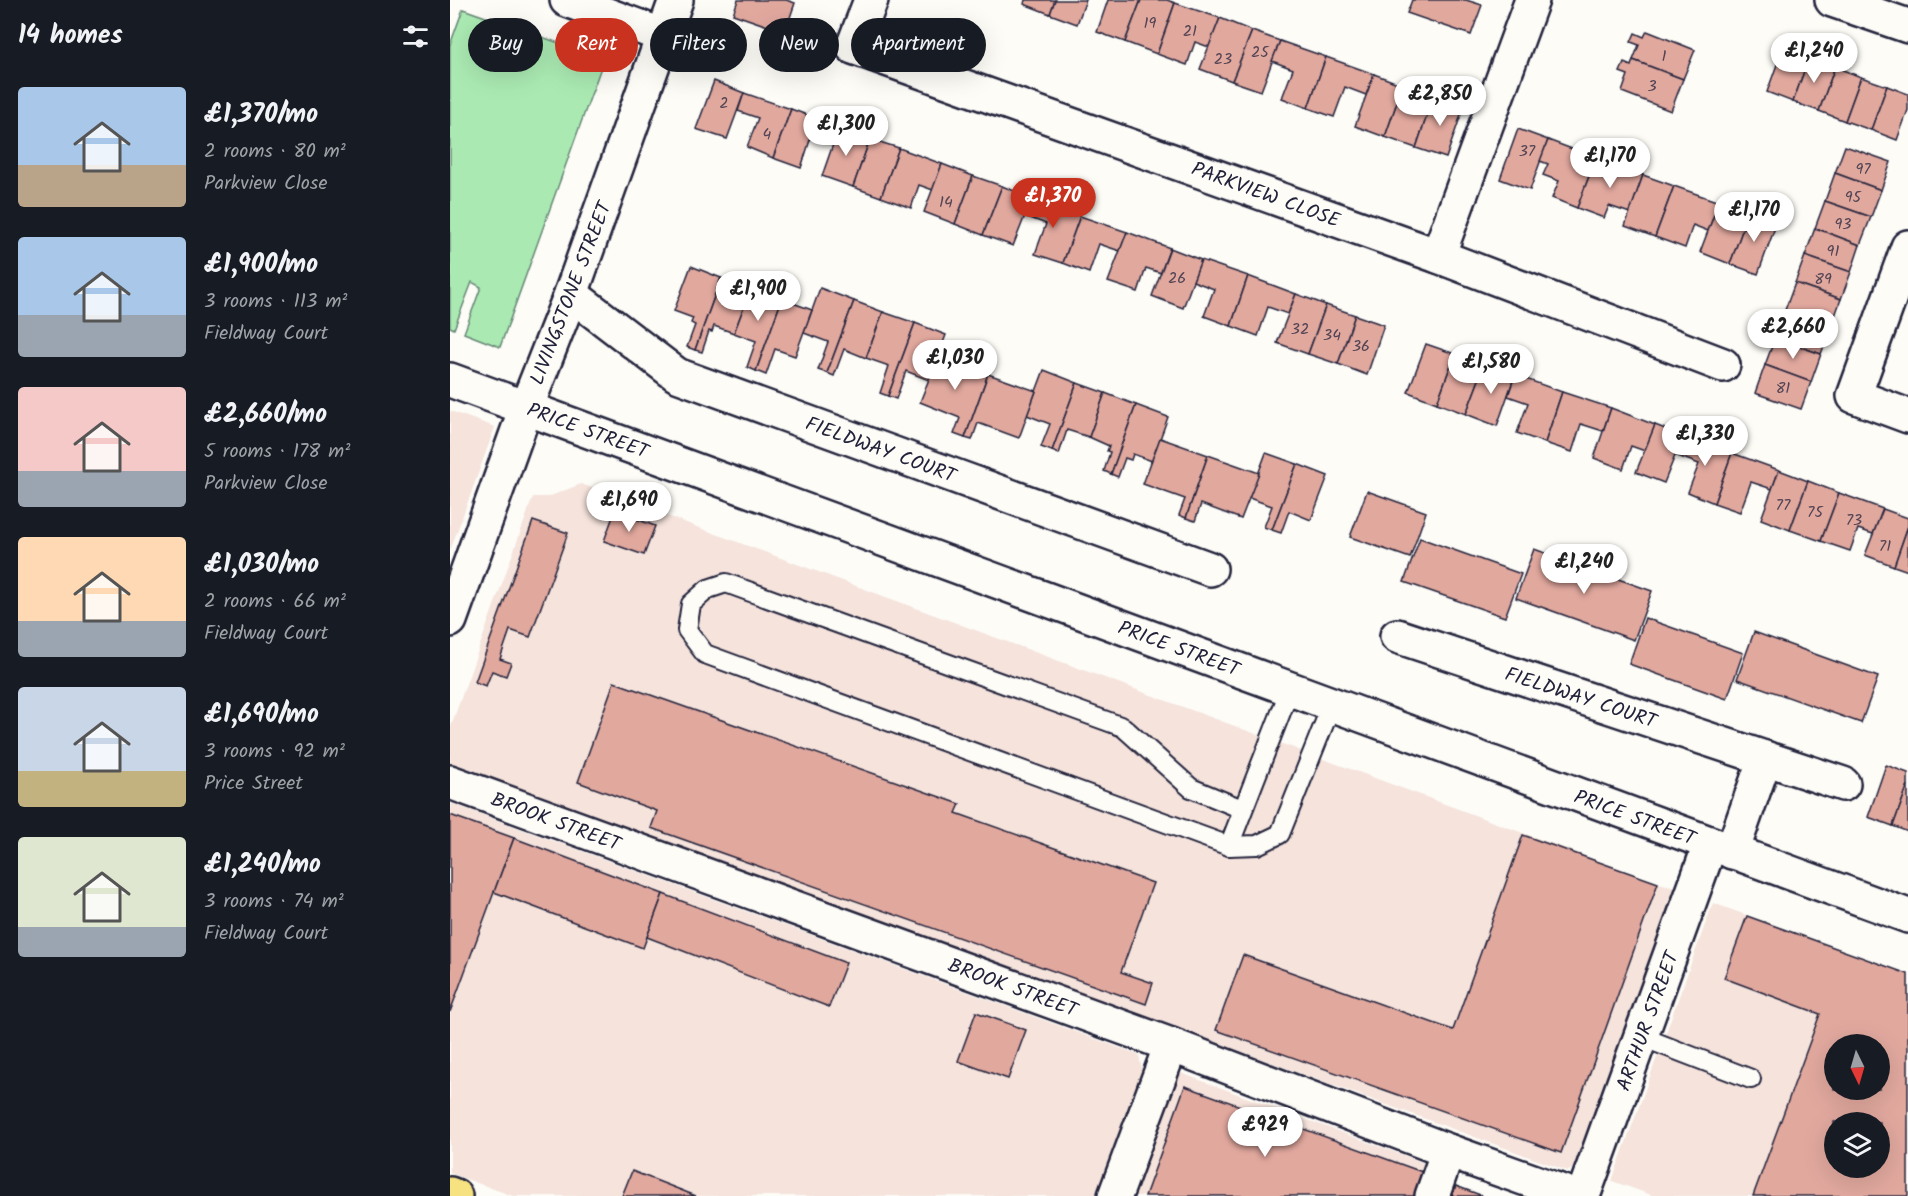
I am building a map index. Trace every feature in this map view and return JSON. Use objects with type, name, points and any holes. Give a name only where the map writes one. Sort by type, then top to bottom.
[{"type":"main road","points":[[450,1194],[455,1196]]},
{"type":"street","points":[[567,0],[650,31]]},
{"type":"street","name":"LIVINGSTONE STREET","points":[[670,18],[676,0]]},
{"type":"street","name":"PARKVIEW CLOSE","points":[[871,0],[854,47],[1438,256],[1723,365]]},
{"type":"street","points":[[1438,256],[1532,0]]},
{"type":"street","points":[[1832,0],[1908,26]]},
{"type":"street","name":"LIVINGSTONE STREET","points":[[450,620],[651,72]]},
{"type":"street","points":[[1908,247],[1854,396],[1908,416]]},
{"type":"street","name":"FIELDWAY COURT","points":[[571,294],[677,375],[1210,569]]},
{"type":"street","name":"PRICE STREET","points":[[450,380],[1908,916]]},
{"type":"street","name":"FIELDWAY COURT","points":[[1397,636],[1843,784]]},
{"type":"street","points":[[1721,848],[1765,758]]},
{"type":"street","name":"BROOK STREET","points":[[450,782],[1172,1045],[1448,1151],[1574,1196]]},
{"type":"street","name":"ARTHUR STREET","points":[[1583,1196],[1642,1037],[1721,848]]},
{"type":"street","points":[[1115,1196],[1172,1045]]},
{"type":"street","points":[[1432,1196],[1448,1151]]},
{"type":"lane","points":[[1242,809],[1191,788],[1123,727],[726,583],[708,589],[691,604],[687,630],[705,654],[1229,846],[1257,845],[1280,834],[1332,705]]},
{"type":"lane","points":[[1229,846],[1290,689]]},
{"type":"lane","points":[[1642,1037],[1751,1079]]},
{"type":"shaded area","points":[[450,411],[495,427],[450,551]]},
{"type":"shaded area","points":[[581,484],[1658,883],[1676,887],[1575,1168],[1568,1171],[450,763],[450,729],[533,497],[548,497]]},
{"type":"shaded area","points":[[450,803],[1139,1055],[1143,1076],[1100,1196],[513,1196],[450,1173]]},
{"type":"shaded area","points":[[1713,903],[1908,974],[1908,1196],[1654,1196],[1612,1181]]},
{"type":"shaded area","points":[[1178,1072],[1427,1164],[1416,1196],[1134,1196]]},
{"type":"green space","points":[[463,9],[488,18],[468,18],[468,72],[543,72],[543,37],[555,42],[555,72],[599,72],[500,347],[464,333],[481,287],[472,282],[454,329],[450,327],[450,45]]},
{"type":"building","points":[[738,0],[786,0],[795,3],[790,18],[759,18],[759,23],[733,14]]},
{"type":"building","points":[[1025,0],[1055,0],[1050,14],[1024,4]]},
{"type":"building","points":[[1055,0],[1086,0],[1077,24],[1050,14]]},
{"type":"building","points":[[1108,0],[1141,0],[1125,42],[1097,32]]},
{"type":"building","points":[[1141,0],[1167,0],[1175,3],[1157,54],[1125,42]]},
{"type":"building","points":[[1412,0],[1466,0],[1482,5],[1471,35],[1407,13]]},
{"type":"building","points":[[1175,3],[1220,18],[1209,47],[1195,42],[1187,65],[1157,54]]},
{"type":"building","points":[[1220,18],[1252,31],[1232,81],[1200,69]]},
{"type":"building","points":[[1252,31],[1280,41],[1261,91],[1232,81]]},
{"type":"building","points":[[1647,31],[1695,50],[1683,79],[1633,60],[1639,45],[1631,42],[1635,33],[1644,37]]},
{"type":"building","points":[[1280,41],[1326,57],[1308,108],[1282,98],[1293,69],[1272,61]]},
{"type":"building","points":[[1783,48],[1809,58],[1793,102],[1767,92]]},
{"type":"building","points":[[1326,57],[1374,74],[1366,95],[1345,87],[1334,117],[1308,108]]},
{"type":"building","points":[[1809,58],[1835,67],[1819,111],[1793,102]]},
{"type":"building","points":[[1633,60],[1683,79],[1671,111],[1622,92],[1628,75],[1620,72],[1624,63],[1631,66]]},
{"type":"building","points":[[1835,67],[1861,77],[1845,121],[1819,111]]},
{"type":"building","points":[[1374,74],[1403,85],[1385,137],[1355,126]]},
{"type":"building","points":[[1861,77],[1887,86],[1871,130],[1845,121]]},
{"type":"building","points":[[714,81],[744,93],[727,139],[696,129]]},
{"type":"building","points":[[1403,85],[1434,95],[1416,148],[1385,137]]},
{"type":"building","points":[[1887,86],[1908,94],[1908,110],[1897,140],[1871,130]]},
{"type":"building","points":[[744,93],[791,109],[773,158],[747,147],[758,118],[738,111]]},
{"type":"building","points":[[1434,95],[1464,106],[1446,158],[1416,148]]},
{"type":"building","points":[[791,109],[839,127],[833,145],[811,137],[801,168],[773,158]]},
{"type":"building","points":[[839,127],[870,139],[853,187],[822,176]]},
{"type":"building","points":[[1518,129],[1548,140],[1530,190],[1500,179]]},
{"type":"building","points":[[870,139],[899,148],[881,197],[853,187]]},
{"type":"building","points":[[1548,140],[1596,158],[1577,208],[1552,198],[1559,181],[1543,175],[1548,164],[1540,161]]},
{"type":"building","points":[[1845,146],[1891,162],[1881,190],[1835,173]]},
{"type":"building","points":[[899,148],[942,164],[933,190],[919,185],[911,208],[881,197]]},
{"type":"building","points":[[1596,158],[1643,175],[1630,213],[1609,206],[1604,218],[1577,208]]},
{"type":"building","points":[[942,164],[973,176],[955,224],[924,212]]},
{"type":"building","points":[[1835,173],[1881,190],[1871,217],[1825,201]]},
{"type":"building","points":[[1643,175],[1674,186],[1655,237],[1625,226]]},
{"type":"building","points":[[973,176],[1002,186],[983,235],[955,224]]},
{"type":"building","points":[[1002,186],[1032,198],[1013,246],[983,235]]},
{"type":"building","points":[[1674,186],[1719,202],[1708,231],[1693,225],[1685,248],[1655,237]]},
{"type":"building","points":[[1032,198],[1080,216],[1063,263],[1035,254],[1046,224],[1025,216]]},
{"type":"building","points":[[1825,201],[1871,217],[1860,245],[1815,228]]},
{"type":"building","points":[[1719,202],[1749,212],[1730,264],[1700,252]]},
{"type":"building","points":[[1749,212],[1777,222],[1758,274],[1730,264]]},
{"type":"building","points":[[1080,216],[1127,232],[1120,251],[1099,244],[1089,273],[1063,263]]},
{"type":"building","points":[[1815,228],[1860,245],[1851,272],[1805,256]]},
{"type":"building","points":[[1127,232],[1170,248],[1161,273],[1146,268],[1138,292],[1108,282]]},
{"type":"building","points":[[1170,248],[1201,260],[1183,308],[1152,296]]},
{"type":"building","points":[[1805,256],[1851,272],[1841,299],[1795,283]]},
{"type":"building","points":[[1201,260],[1248,276],[1231,326],[1204,316],[1214,289],[1193,281]]},
{"type":"building","points":[[691,266],[721,278],[695,350],[687,347],[695,325],[691,323],[693,318],[674,311]]},
{"type":"building","points":[[1248,276],[1296,294],[1288,314],[1268,307],[1258,336],[1231,326]]},
{"type":"building","points":[[721,278],[751,288],[734,333],[714,326],[712,332],[709,331],[702,352],[695,350]]},
{"type":"building","points":[[1795,283],[1841,299],[1831,327],[1785,310]]},
{"type":"building","points":[[751,288],[782,299],[756,371],[747,367],[756,341],[734,333]]},
{"type":"building","points":[[820,288],[854,301],[827,373],[818,370],[828,342],[804,333]]},
{"type":"building","points":[[1296,294],[1326,305],[1308,354],[1277,343]]},
{"type":"building","points":[[782,299],[812,310],[795,356],[775,349],[766,375],[756,371]]},
{"type":"building","points":[[854,301],[883,312],[866,358],[844,349],[834,376],[827,373]]},
{"type":"building","points":[[1326,305],[1355,315],[1338,364],[1308,354]]},
{"type":"building","points":[[1785,310],[1831,327],[1821,354],[1775,338]]},
{"type":"building","points":[[883,312],[915,323],[888,396],[880,393],[889,366],[866,358]]},
{"type":"building","points":[[1355,315],[1384,325],[1367,375],[1338,364]]},
{"type":"building","points":[[915,323],[946,335],[929,380],[906,371],[896,399],[888,396]]},
{"type":"building","points":[[1775,338],[1821,354],[1811,382],[1765,365]]},
{"type":"building","points":[[1426,344],[1455,354],[1437,403],[1408,392]]},
{"type":"building","points":[[1455,354],[1485,364],[1466,414],[1437,403]]},
{"type":"building","points":[[938,356],[988,374],[965,438],[954,434],[960,418],[920,402]]},
{"type":"building","points":[[1485,364],[1515,375],[1497,426],[1466,414]]},
{"type":"building","points":[[1765,365],[1811,382],[1801,409],[1755,393]]},
{"type":"building","points":[[1044,370],[1077,383],[1052,451],[1041,447],[1050,424],[1027,415]]},
{"type":"building","points":[[988,374],[1036,391],[1019,438],[978,423],[972,440],[965,438]]},
{"type":"building","points":[[1515,375],[1562,392],[1545,443],[1517,433],[1528,403],[1508,396]]},
{"type":"building","points":[[1077,383],[1105,393],[1089,437],[1067,430],[1059,454],[1052,451]]},
{"type":"building","points":[[1562,392],[1611,408],[1603,431],[1581,424],[1572,452],[1545,443]]},
{"type":"building","points":[[1105,393],[1136,405],[1111,474],[1104,471],[1110,452],[1107,451],[1109,446],[1089,437]]},
{"type":"building","points":[[1136,405],[1168,417],[1152,461],[1133,454],[1131,460],[1125,458],[1118,477],[1111,474]]},
{"type":"building","points":[[1611,408],[1655,425],[1645,451],[1631,446],[1623,469],[1594,458]]},
{"type":"building","points":[[1655,425],[1683,436],[1664,483],[1636,472]]},
{"type":"building","points":[[1683,436],[1732,453],[1714,503],[1688,492],[1699,464],[1675,455]]},
{"type":"building","points":[[1160,438],[1208,455],[1186,518],[1179,515],[1185,499],[1143,484]]},
{"type":"building","points":[[1266,453],[1297,464],[1272,530],[1264,527],[1272,506],[1249,498]]},
{"type":"building","points":[[1732,453],[1779,470],[1772,489],[1751,482],[1740,512],[1714,503]]},
{"type":"building","points":[[1208,455],[1259,473],[1241,519],[1201,504],[1195,521],[1186,518]]},
{"type":"building","points":[[1297,464],[1328,476],[1311,520],[1289,511],[1281,533],[1272,530]]},
{"type":"building","points":[[1779,470],[1808,481],[1790,530],[1761,519]]},
{"type":"building","points":[[1808,481],[1839,493],[1821,541],[1790,530]]},
{"type":"building","points":[[1367,491],[1426,512],[1410,558],[1350,537]]},
{"type":"building","points":[[1839,493],[1883,509],[1873,534],[1858,529],[1850,551],[1821,541]]},
{"type":"building","points":[[1883,509],[1908,518],[1908,526],[1894,566],[1865,555]]},
{"type":"building","points":[[615,511],[655,526],[644,555],[604,541]]},
{"type":"building","points":[[533,521],[568,533],[530,637],[510,630],[500,659],[511,663],[506,676],[492,671],[486,686],[475,682]]},
{"type":"building","points":[[1908,526],[1908,571],[1894,566]]},
{"type":"building","points":[[1420,538],[1521,574],[1505,617],[1404,582]]},
{"type":"building","points":[[1534,549],[1652,591],[1634,640],[1516,598]]},
{"type":"building","points":[[1645,618],[1743,653],[1727,699],[1629,664]]},
{"type":"building","points":[[1754,632],[1878,677],[1861,723],[1737,679]]},
{"type":"building","points":[[614,682],[960,804],[956,813],[1153,883],[1121,972],[1153,983],[1146,1004],[651,828],[657,811],[578,782]]},
{"type":"building","points":[[1886,765],[1908,773],[1908,785],[1893,826],[1868,817]]},
{"type":"building","points":[[1908,785],[1908,832],[1893,826]]},
{"type":"building","points":[[450,815],[514,838],[450,1012]]},
{"type":"building","points":[[1523,835],[1658,883],[1561,1153],[1216,1030],[1243,955],[1453,1030]]},
{"type":"building","points":[[514,838],[663,894],[643,948],[494,892]]},
{"type":"building","points":[[663,894],[846,963],[829,1007],[647,937]]},
{"type":"building","points":[[1747,916],[1908,974],[1908,1196],[1753,1196],[1820,1014],[1724,978]]},
{"type":"building","points":[[976,1012],[1026,1030],[1008,1079],[958,1061]]},
{"type":"building","points":[[1185,1086],[1425,1173],[1416,1196],[1145,1196]]},
{"type":"building","points":[[632,1171],[696,1196],[622,1196]]},
{"type":"building","points":[[1456,1186],[1483,1196],[1452,1196]]}]
